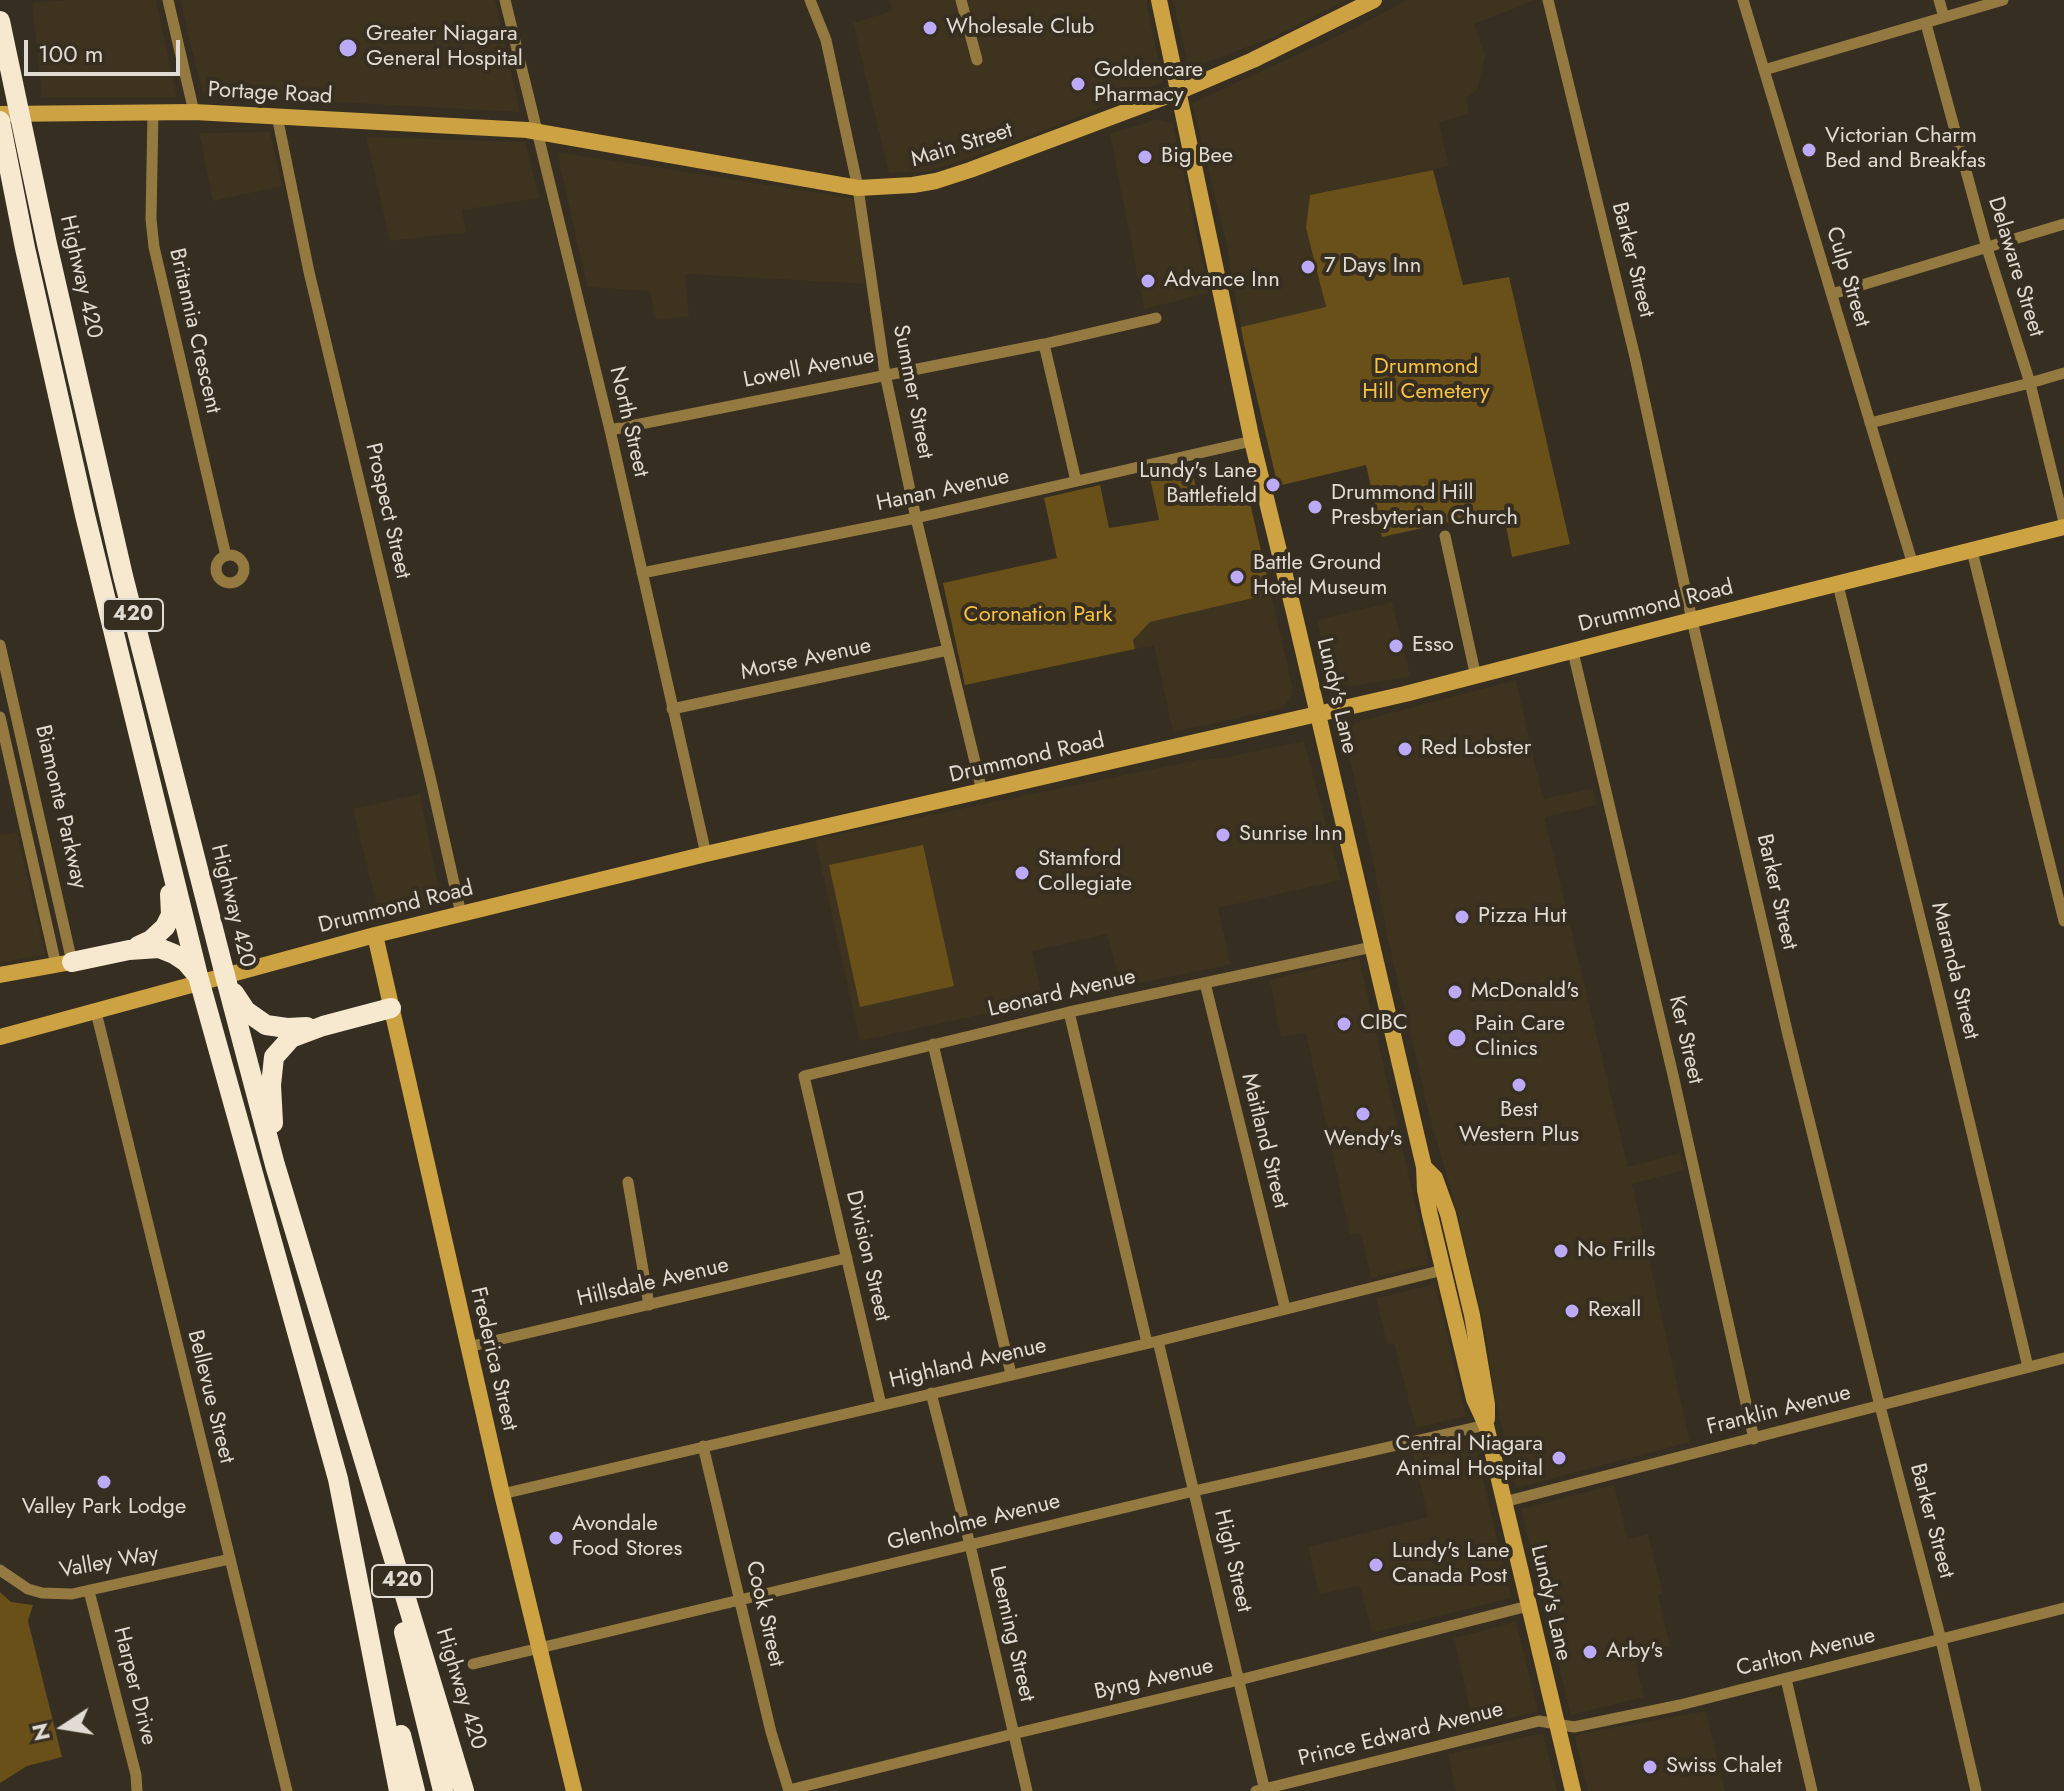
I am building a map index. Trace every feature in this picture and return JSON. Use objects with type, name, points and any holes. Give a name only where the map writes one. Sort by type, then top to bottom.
[{"type":"highway","name":"Highway 420","points":[[0,21],[123,576],[227,983],[275,1165],[466,1791]]},
{"type":"highway","name":"Highway 420","points":[[0,121],[78,486],[198,976],[338,1479],[399,1791]]},
{"type":"highway","points":[[129,950],[160,934],[171,915],[168,854]]},
{"type":"highway","points":[[64,963],[129,950],[159,948],[186,962],[198,976]]},
{"type":"highway","points":[[227,983],[246,1011],[266,1025],[287,1028],[323,1026]]},
{"type":"highway","points":[[275,1165],[271,1085],[274,1057],[291,1038],[391,1008]]},
{"type":"highway","points":[[350,1409],[443,1791]]},
{"type":"highway","points":[[338,1479],[415,1791]]},
{"type":"main road","name":"Lundy's Lane","points":[[1159,0],[1252,441],[1424,1167],[1425,1190],[1443,1270],[1474,1399],[1486,1425],[1573,1791]]},
{"type":"main road","name":"Main Street","points":[[537,132],[858,188],[913,185],[936,181],[1031,148],[1178,92],[1253,60],[1374,0]]},
{"type":"main road","name":"Portage Road","points":[[0,114],[194,112],[537,132]]},
{"type":"main road","name":"Drummond Road","points":[[0,1037],[375,935],[706,854],[1476,677],[2064,525]]},
{"type":"main road","name":"Frederica Street","points":[[375,935],[502,1494],[574,1791]]},
{"type":"main road","points":[[0,975],[64,963]]},
{"type":"main road","name":"Lundy's Lane","points":[[1424,1167],[1437,1182],[1454,1239],[1480,1361],[1487,1404],[1486,1425]]},
{"type":"street","points":[[168,0],[194,112]]},
{"type":"street","name":"North Street","points":[[505,0],[610,430],[706,854]]},
{"type":"street","name":"Summer Street","points":[[810,0],[826,40],[858,188],[885,374],[916,518],[982,791]]},
{"type":"street","points":[[961,0],[977,60]]},
{"type":"street","name":"Barker Street","points":[[1548,0],[1635,357],[1788,1035],[1941,1640],[1976,1791]]},
{"type":"street","name":"Culp Street","points":[[1743,0],[1913,565]]},
{"type":"street","points":[[1939,0],[1944,17]]},
{"type":"street","points":[[1764,70],[2003,0]]},
{"type":"street","name":"Delaware Street","points":[[1926,24],[1987,248],[2030,383],[2064,525]]},
{"type":"street","name":"Britannia Crescent","points":[[153,113],[151,219],[154,247],[226,556]]},
{"type":"street","name":"Prospect Street","points":[[277,116],[309,272],[461,914]]},
{"type":"street","points":[[1832,294],[2064,224]]},
{"type":"street","name":"Lowell Avenue","points":[[610,430],[1044,344],[1156,318]]},
{"type":"street","points":[[1044,344],[1076,481]]},
{"type":"street","points":[[1870,423],[2064,373]]},
{"type":"street","name":"Hanan Avenue","points":[[642,573],[916,518],[1252,441]]},
{"type":"street","points":[[1445,536],[1476,677]]},
{"type":"street","points":[[1972,551],[2064,921]]},
{"type":"street","name":"Maranda Street","points":[[1838,585],[2028,1367]]},
{"type":"street","name":"Biamonte Parkway","points":[[0,645],[64,963]]},
{"type":"street","name":"Morse Avenue","points":[[672,709],[948,650]]},
{"type":"street","name":"Ker Street","points":[[1573,652],[1673,1075],[1754,1439]]},
{"type":"street","name":"Biamonte Parkway","points":[[0,717],[64,963]]},
{"type":"street","name":"Leonard Avenue","points":[[812,1118],[804,1076],[1069,1012],[1372,947]]},
{"type":"street","name":"Maitland Street","points":[[1205,983],[1285,1308]]},
{"type":"street","name":"Bellevue Street","points":[[96,1012],[287,1791]]},
{"type":"street","name":"High Street","points":[[1069,1012],[1152,1342],[1194,1491],[1262,1790]]},
{"type":"street","points":[[933,1044],[1011,1374]]},
{"type":"street","name":"Division Street","points":[[812,1118],[881,1405]]},
{"type":"street","points":[[628,1182],[649,1305]]},
{"type":"street","name":"Hillsdale Avenue","points":[[468,1347],[847,1258]]},
{"type":"street","name":"Highland Avenue","points":[[502,1494],[1152,1342],[1443,1270]]},
{"type":"street","name":"Franklin Avenue","points":[[1504,1502],[2064,1358]]},
{"type":"street","name":"Leeming Street","points":[[931,1393],[1027,1791]]},
{"type":"street","name":"Glenholme Avenue","points":[[473,1664],[1194,1491],[1486,1425]]},
{"type":"street","name":"Cook Street","points":[[703,1446],[771,1732],[789,1790]]},
{"type":"street","name":"Valley Way","points":[[0,1570],[28,1589],[72,1594],[230,1559]]},
{"type":"street","name":"Harper Drive","points":[[89,1591],[136,1775],[137,1791]]},
{"type":"street","name":"Byng Avenue","points":[[789,1790],[1528,1606]]},
{"type":"street","name":"Carlton Avenue","points":[[1556,1724],[1574,1727],[1680,1705],[2064,1608]]},
{"type":"street","points":[[1786,1679],[1812,1791]]},
{"type":"street","name":"Prince Edward Avenue","points":[[1262,1790],[1539,1721],[1556,1724]]},
{"type":"shaded area","points":[[156,0],[177,97],[42,97],[32,3]]},
{"type":"shaded area","name":"Greater Niagara General Hospital","points":[[180,0],[495,0],[520,112],[203,95]]},
{"type":"shaded area","points":[[889,0],[1146,0],[1163,82],[982,154],[928,171],[889,173],[853,23],[892,11]]},
{"type":"shaded area","points":[[1173,0],[1346,0],[1274,37],[1189,69]]},
{"type":"shaded area","points":[[1407,0],[1536,0],[1474,24],[1485,55],[1478,89],[1466,98],[1469,113],[1439,123],[1449,166],[1310,195],[1306,228],[1326,308],[1241,327],[1227,246],[1192,103],[1353,29]]},
{"type":"shaded area","points":[[1157,119],[1173,124],[1209,293],[1144,309],[1110,134]]},
{"type":"shaded area","points":[[270,132],[282,186],[213,201],[199,133]]},
{"type":"shaded area","points":[[366,137],[525,142],[539,198],[462,210],[466,232],[390,241]]},
{"type":"shaded area","points":[[557,152],[857,199],[865,284],[685,274],[689,316],[656,320],[650,291],[587,287]]},
{"type":"shaded area","points":[[1271,594],[1294,693],[1283,708],[1173,732],[1154,645],[1135,649],[1133,640],[1150,622]]},
{"type":"shaded area","points":[[1392,602],[1410,676],[1350,687],[1331,679],[1317,620]]},
{"type":"shaded area","points":[[1516,680],[1543,799],[1593,788],[1597,805],[1545,819],[1628,1167],[1680,1153],[1684,1170],[1632,1184],[1690,1442],[1516,1488],[1496,1403],[1485,1331],[1456,1208],[1430,1118],[1347,747],[1349,731],[1356,722]]},
{"type":"shaded area","name":"Stamford Collegiate","points":[[1304,741],[1341,880],[1218,908],[1231,964],[1121,987],[1107,934],[1032,951],[1043,1001],[860,1041],[815,839]]},
{"type":"shaded area","points":[[420,794],[442,905],[381,921],[353,809]]},
{"type":"shaded area","points":[[17,832],[45,954],[0,963],[0,835]]},
{"type":"shaded area","points":[[1359,958],[1429,1264],[1371,1278],[1361,1233],[1350,1234],[1306,1033],[1281,1037],[1270,980]]},
{"type":"shaded area","points":[[1435,1284],[1466,1416],[1416,1428],[1394,1343],[1387,1345],[1376,1298]]},
{"type":"shaded area","points":[[1473,1437],[1511,1598],[1372,1633],[1360,1586],[1319,1594],[1308,1547],[1428,1517],[1413,1452]]},
{"type":"shaded area","points":[[1614,1485],[1628,1539],[1648,1534],[1663,1593],[1658,1595],[1670,1646],[1634,1655],[1644,1697],[1571,1715],[1521,1509]]},
{"type":"shaded area","points":[[1516,1622],[1538,1711],[1474,1728],[1454,1638]]},
{"type":"shaded area","points":[[1706,1711],[1725,1791],[1588,1791],[1575,1737]]},
{"type":"shaded area","points":[[1543,1733],[1557,1791],[1456,1791],[1448,1754]]},
{"type":"green space","name":"Drummond Hill Cemetery","points":[[1433,170],[1463,285],[1509,277],[1570,544],[1512,557],[1503,510],[1382,537],[1366,465],[1278,486],[1241,327],[1326,307],[1306,228],[1310,195]]},
{"type":"green space","name":"Coronation Park","points":[[1191,464],[1199,503],[1248,494],[1271,594],[1150,622],[1133,640],[1135,649],[965,685],[943,583],[1057,558],[1044,498],[1100,485],[1109,528],[1159,520],[1149,473]]},
{"type":"green space","points":[[923,845],[954,986],[860,1007],[829,865]]},
{"type":"green space","points":[[0,1592],[11,1602],[33,1605],[28,1621],[62,1757],[27,1766],[0,1783]]},
{"type":"place","name":"Wholesale Club","points":[[930,28]]},
{"type":"place","name":"Greater Niagara General Hospital","points":[[348,48]]},
{"type":"place","name":"Goldencare Pharmacy","points":[[1078,84]]},
{"type":"place","name":"Victorian Charm Bed and Breakfas","points":[[1809,150]]},
{"type":"place","name":"Big Bee","points":[[1145,157]]},
{"type":"place","name":"7 Days Inn","points":[[1308,267]]},
{"type":"place","name":"Advance Inn","points":[[1148,281]]},
{"type":"place","name":"Lundy's Lane Battlefield","points":[[1273,485]]},
{"type":"place","name":"Drummond Hill Presbyterian Church","points":[[1315,507]]},
{"type":"place","name":"Battle Ground Hotel Museum","points":[[1237,577]]},
{"type":"place","name":"Esso","points":[[1396,646]]},
{"type":"place","name":"Red Lobster","points":[[1405,749]]},
{"type":"place","name":"Sunrise Inn","points":[[1223,835]]},
{"type":"place","name":"Stamford Collegiate","points":[[1022,873]]},
{"type":"place","name":"Pizza Hut","points":[[1462,917]]},
{"type":"place","name":"McDonald's","points":[[1455,992]]},
{"type":"place","name":"CIBC","points":[[1344,1024]]},
{"type":"place","name":"Pain Care Clinics","points":[[1457,1038]]},
{"type":"place","name":"Best Western Plus","points":[[1519,1085]]},
{"type":"place","name":"Wendy's","points":[[1363,1114]]},
{"type":"place","name":"No Frills","points":[[1561,1251]]},
{"type":"place","name":"Rexall","points":[[1572,1311]]},
{"type":"place","name":"Central Niagara Animal Hospital","points":[[1559,1458]]},
{"type":"place","name":"Valley Park Lodge","points":[[104,1482]]},
{"type":"place","name":"Avondale Food Stores","points":[[556,1538]]},
{"type":"place","name":"Lundy's Lane Canada Post","points":[[1376,1565]]},
{"type":"place","name":"Arby's","points":[[1590,1652]]},
{"type":"place","name":"Swiss Chalet","points":[[1650,1767]]}]
